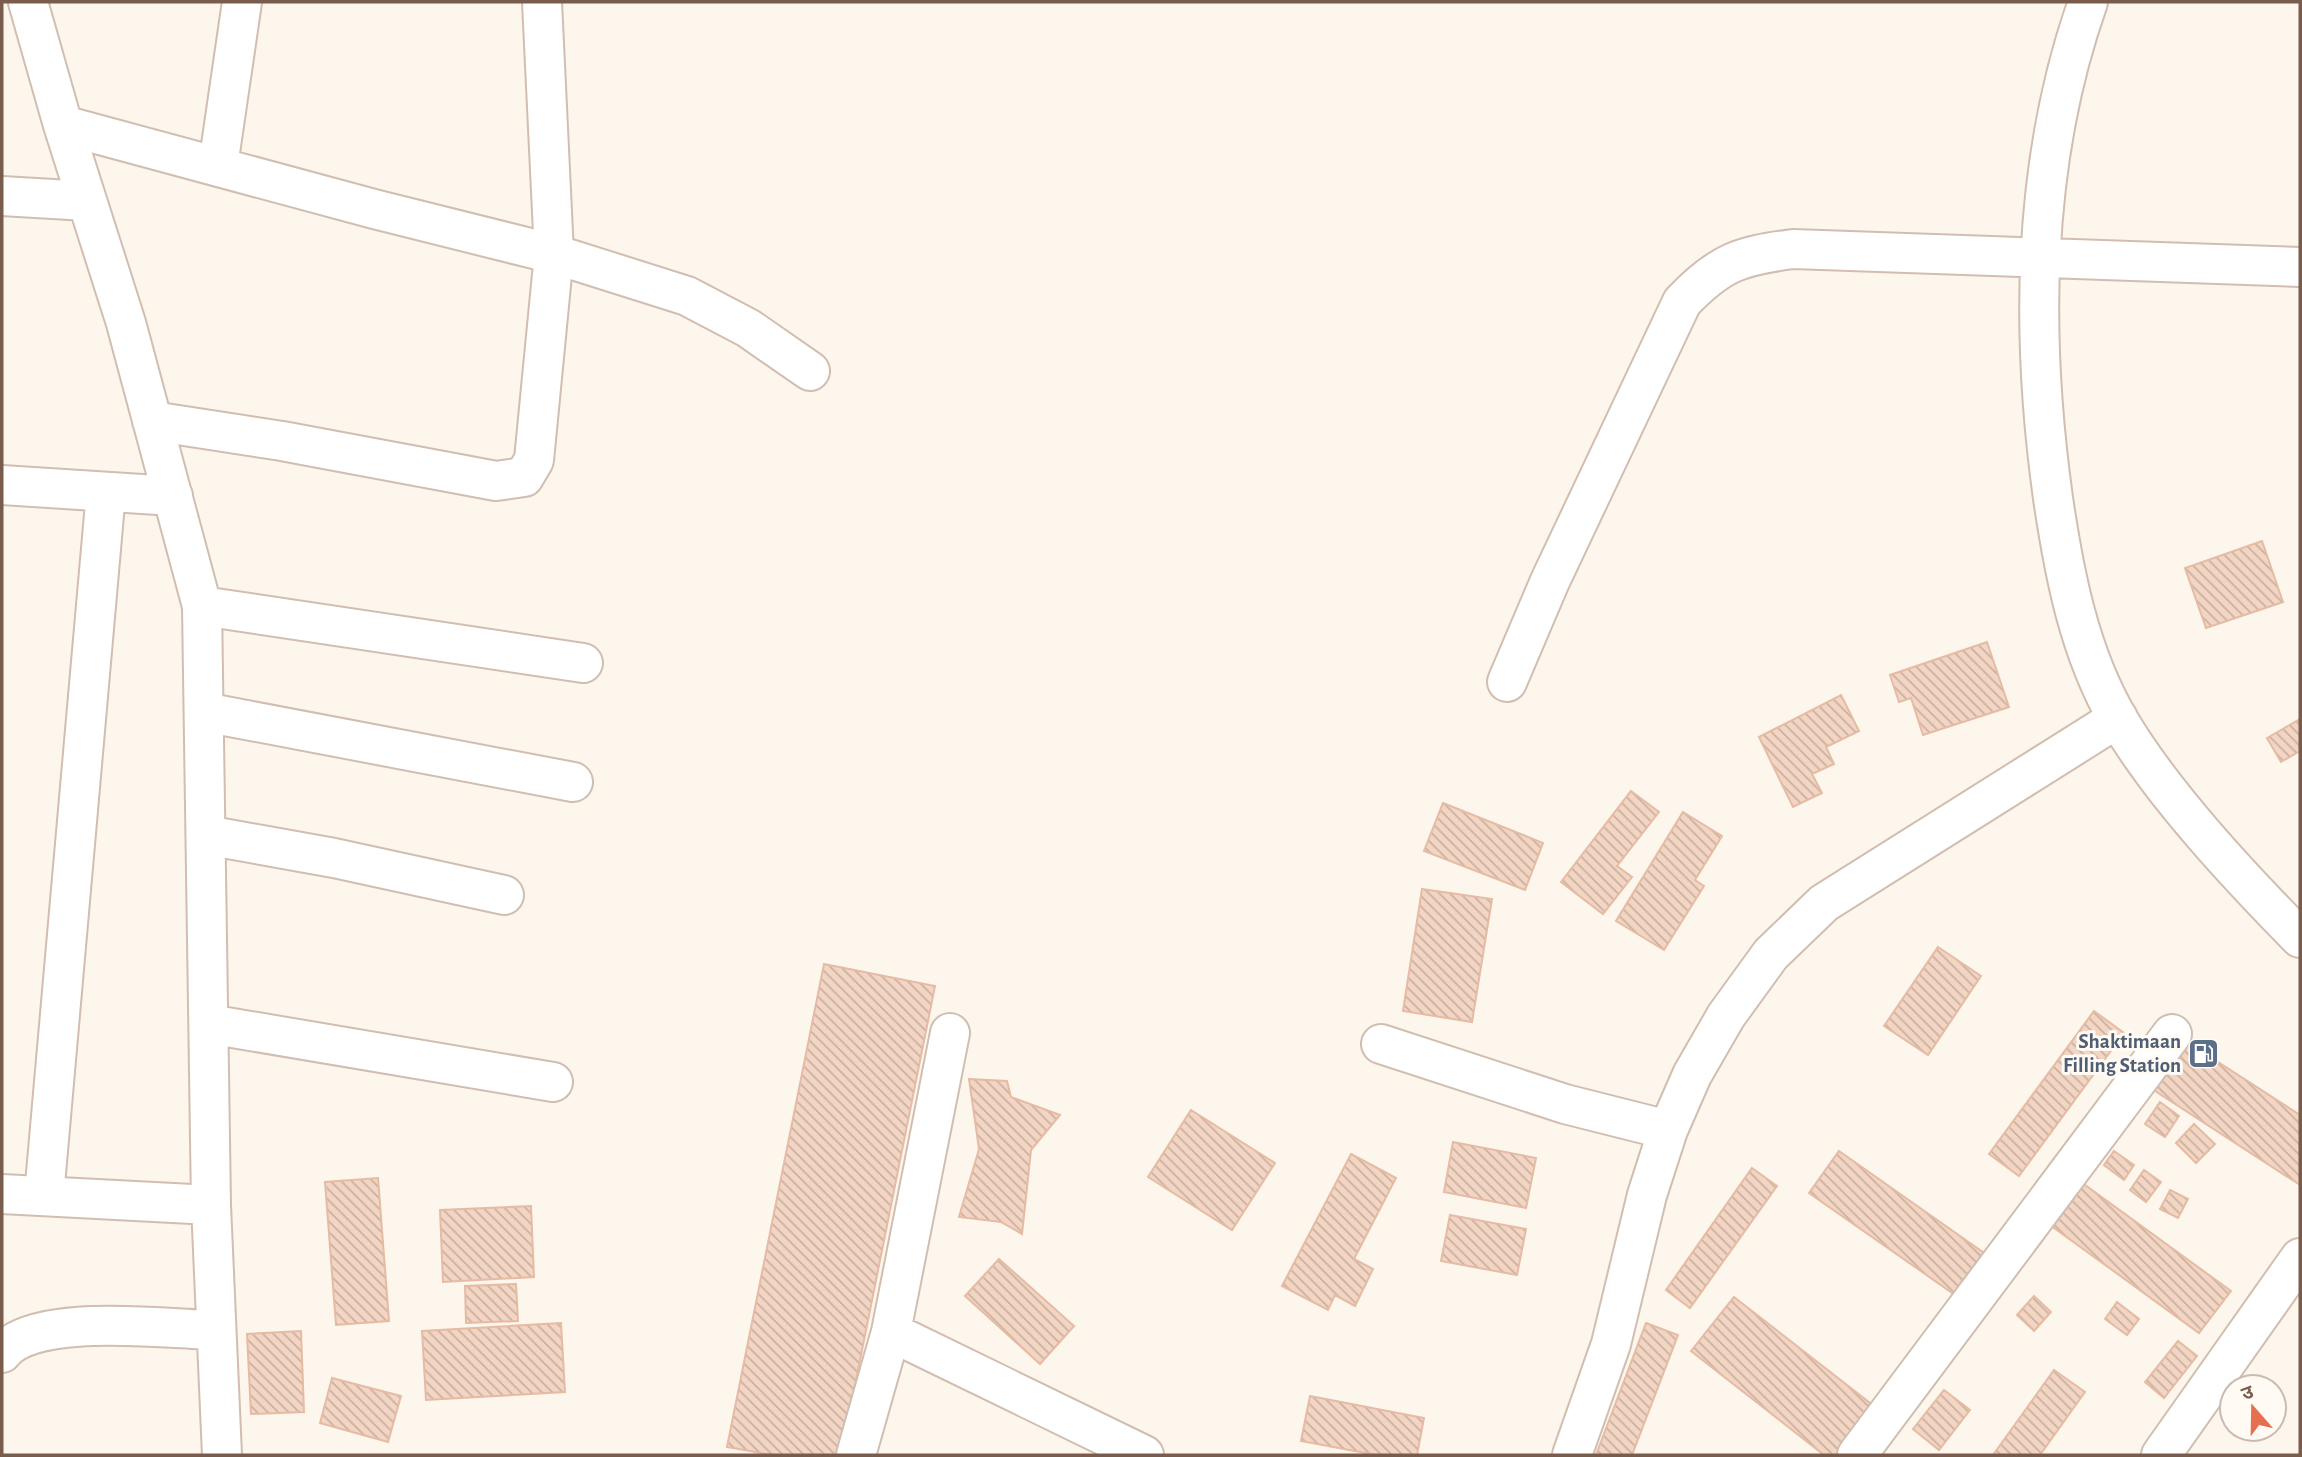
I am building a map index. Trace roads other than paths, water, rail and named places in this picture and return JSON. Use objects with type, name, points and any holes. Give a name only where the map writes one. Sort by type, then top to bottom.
[{"type":"street","points":[[28,2],[152,421],[202,606],[211,1205],[214,1330],[222,1455]]},
{"type":"street","points":[[218,166],[242,2]]},
{"type":"street","points":[[152,421],[282,441],[496,481],[524,477],[534,460],[554,254],[541,2]]},
{"type":"street","points":[[2088,2],[2075,39],[2057,122],[2044,192],[2040,257],[2039,364],[2060,548],[2083,643],[2118,718],[2162,783],[2300,938]]},
{"type":"street","points":[[63,125],[554,254],[697,301],[748,328],[810,371]]},
{"type":"street","points":[[2,196],[87,201]]},
{"type":"street","points":[[1507,682],[1550,581],[1682,302],[1708,274],[1749,255],[1793,249],[2300,267]]},
{"type":"street","points":[[2,485],[173,496]]},
{"type":"street","points":[[44,1196],[106,492]]},
{"type":"street","points":[[202,606],[583,663]]},
{"type":"street","points":[[204,712],[573,782]]},
{"type":"street","points":[[1572,1455],[1611,1344],[1647,1195],[1668,1130],[1692,1075],[1726,1016],[1771,954],[1824,903],[2118,718]]},
{"type":"street","points":[[206,835],[334,858],[504,895]]},
{"type":"street","points":[[209,1024],[553,1082]]},
{"type":"street","points":[[856,1455],[891,1332],[950,1032]]},
{"type":"street","points":[[1857,1455],[2172,1034]]},
{"type":"street","points":[[1381,1044],[1565,1104],[1668,1130]]},
{"type":"street","points":[[2,1194],[211,1205]]},
{"type":"street","points":[[2161,1455],[2300,1258]]},
{"type":"street","points":[[2,1353],[32,1332],[70,1326],[214,1330]]},
{"type":"street","points":[[891,1332],[1144,1455]]},
{"type":"place","name":"Shaktimaan Filling Station","points":[[2204,1053]]}]
